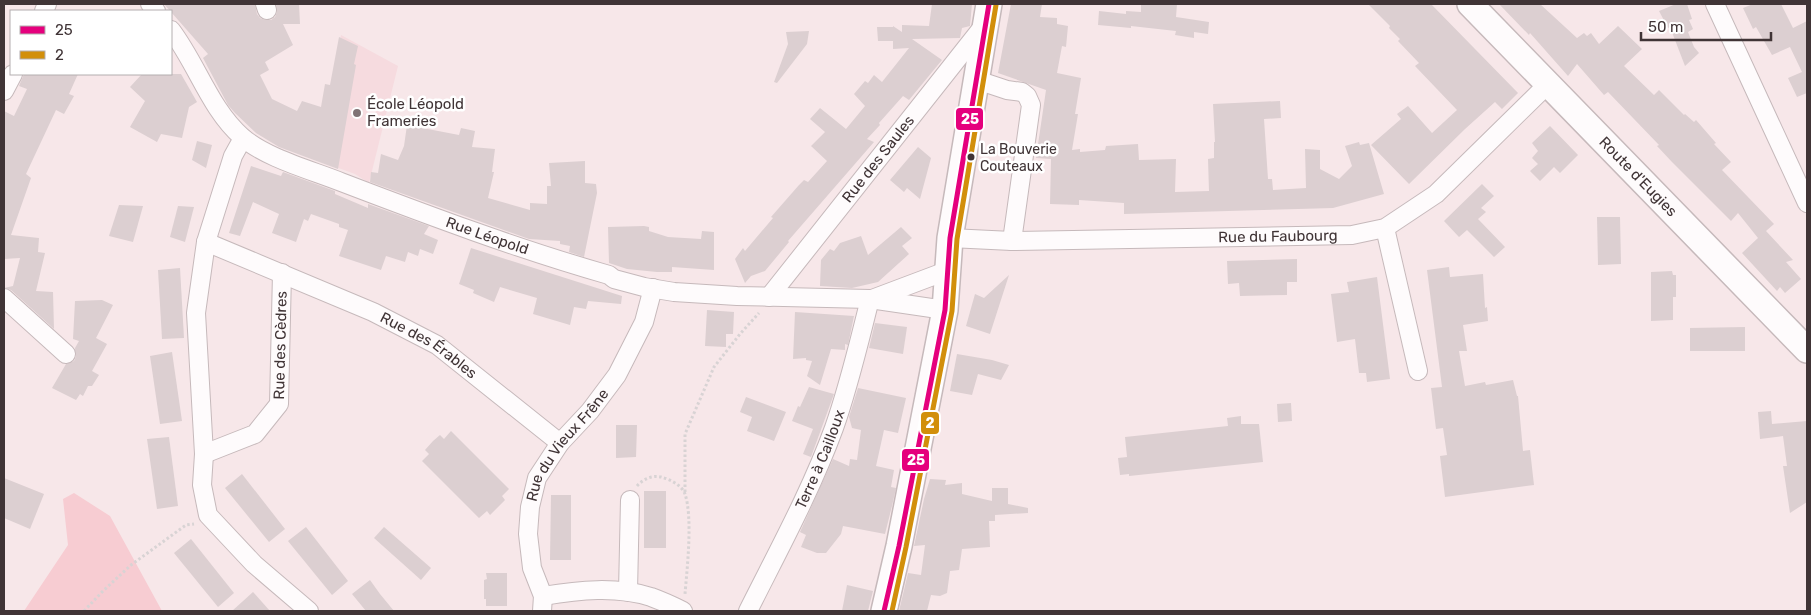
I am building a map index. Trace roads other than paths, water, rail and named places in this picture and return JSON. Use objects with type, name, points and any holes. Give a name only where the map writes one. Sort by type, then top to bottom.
[{"type":"street","name":"Route d'Eugies","points":[[1470,4],[1807,350]]},
{"type":"street","points":[[1715,4],[1807,203]]},
{"type":"street","name":"Rue des Saules","points":[[884,611],[899,546],[945,310],[950,238],[988,13]]},
{"type":"street","name":"Rue des Saules","points":[[770,297],[988,13]]},
{"type":"street","name":"Rue Léopold","points":[[172,32],[226,119],[243,138],[256,148],[430,217],[609,275],[614,279],[653,288],[699,294],[870,299],[945,310]]},
{"type":"street","points":[[4,91],[12,75]]},
{"type":"street","points":[[977,80],[1007,90],[1022,92],[1027,96],[1031,105],[1012,241]]},
{"type":"street","name":"Rue du Faubourg","points":[[950,238],[1012,241],[1352,234],[1384,228],[1436,194],[1548,84]]},
{"type":"street","points":[[243,138],[234,156],[206,242],[196,313],[204,454],[202,485],[208,515],[212,520],[254,564],[309,611]]},
{"type":"street","points":[[1384,228],[1418,371]]},
{"type":"street","name":"Rue des Cèdres","points":[[204,454],[255,434],[279,404],[282,273],[206,242]]},
{"type":"street","name":"Rue Léopold","points":[[870,299],[949,270]]},
{"type":"street","name":"Rue des Érables","points":[[282,273],[373,312],[437,345],[560,443]]},
{"type":"street","name":"Rue du Vieux Frêne","points":[[543,604],[532,568],[528,534],[530,507],[536,478],[560,443],[590,412],[617,375],[644,322],[653,288]]},
{"type":"street","points":[[4,298],[66,354]]},
{"type":"street","name":"Terre à Cailloux","points":[[748,611],[784,536],[794,520],[834,428],[870,299]]},
{"type":"street","points":[[628,592],[630,500]]},
{"type":"street","points":[[543,604],[583,590],[628,592],[684,607]]},
{"type":"place","name":"École Léopold Frameries","points":[[357,113]]},
{"type":"place","name":"La Bouverie Couteaux","points":[[971,157]]}]
